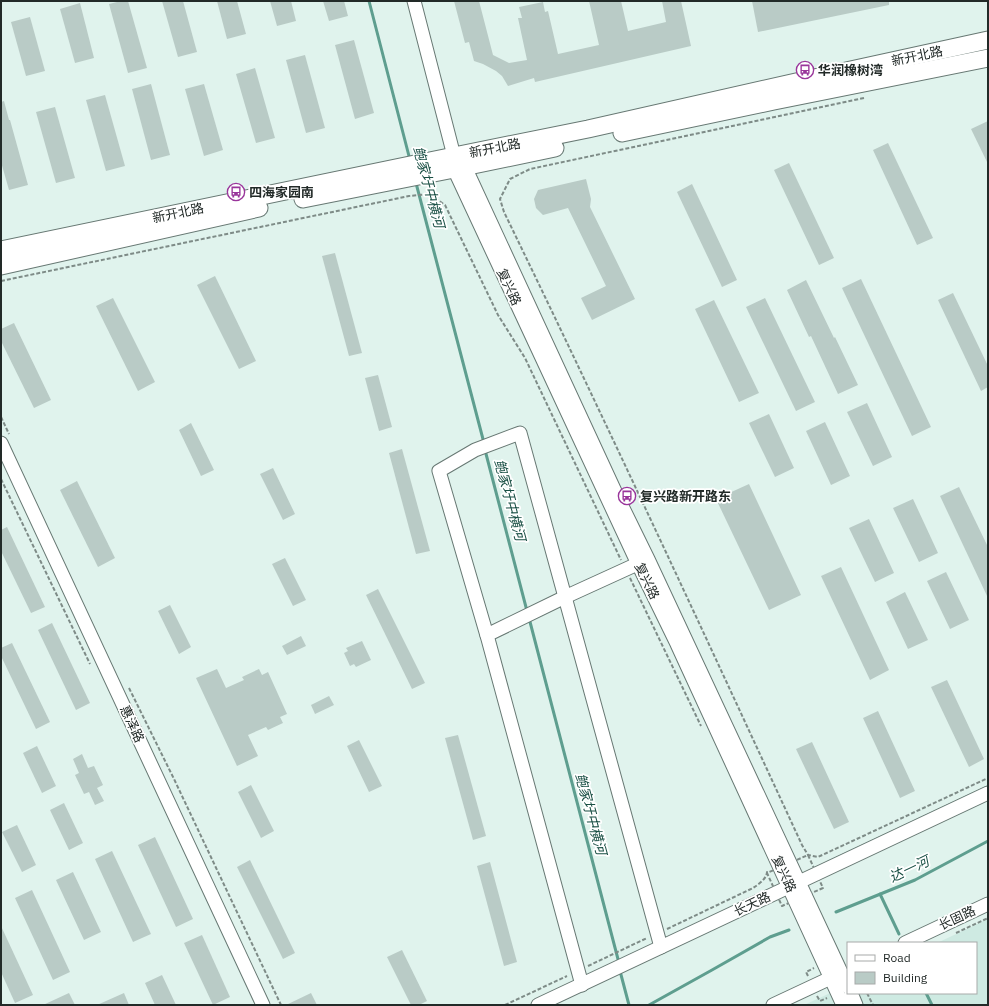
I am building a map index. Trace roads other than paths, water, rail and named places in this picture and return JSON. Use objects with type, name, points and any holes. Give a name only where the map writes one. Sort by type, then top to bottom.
[{"type":"main road","name":"新开北路","points":[[457,164],[588,129],[988,40]]},
{"type":"main road","name":"新开北路","points":[[1,250],[457,164],[988,58]]},
{"type":"main road","name":"新开北路","points":[[1,266],[276,205],[409,172]]},
{"type":"street","name":"复兴路","points":[[414,1],[457,164],[616,493],[643,562],[794,884],[847,986]]},
{"type":"street","points":[[582,984],[487,635],[439,471],[475,450],[520,433],[662,947]]},
{"type":"street","name":"惠泽路","points":[[1,443],[263,1005]]},
{"type":"street","points":[[487,635],[643,562]]},
{"type":"street","name":"长天路","points":[[538,1005],[988,793]]},
{"type":"street","name":"长固路","points":[[907,942],[988,904]]},
{"type":"street","name":"复兴路","points":[[840,974],[843,1005]]},
{"type":"street","points":[[773,1005],[840,974]]},
{"type":"street","points":[[851,994],[856,1005]]},
{"type":"waterway","name":"鲍家圩中横河","points":[[369,1],[410,160]]},
{"type":"waterway","name":"鲍家圩中横河","points":[[416,183],[484,443]]},
{"type":"waterway","name":"鲍家圩中横河","points":[[485,450],[527,611]]},
{"type":"waterway","name":"鲍家圩中横河","points":[[529,618],[619,963]]},
{"type":"waterway","name":"达一河","points":[[836,912],[915,880],[988,841]]},
{"type":"waterway","points":[[880,894],[899,934]]},
{"type":"waterway","name":"达一河","points":[[649,1005],[770,937],[789,930]]},
{"type":"waterway","name":"鲍家圩中横河","points":[[620,971],[629,1005]]},
{"type":"waterway","points":[[926,994],[932,1005]]},
{"type":"place","name":"华润橡树湾","points":[[805,70]]},
{"type":"place","name":"四海家园南","points":[[236,192]]},
{"type":"place","name":"复兴路新开路东","points":[[627,496]]}]
